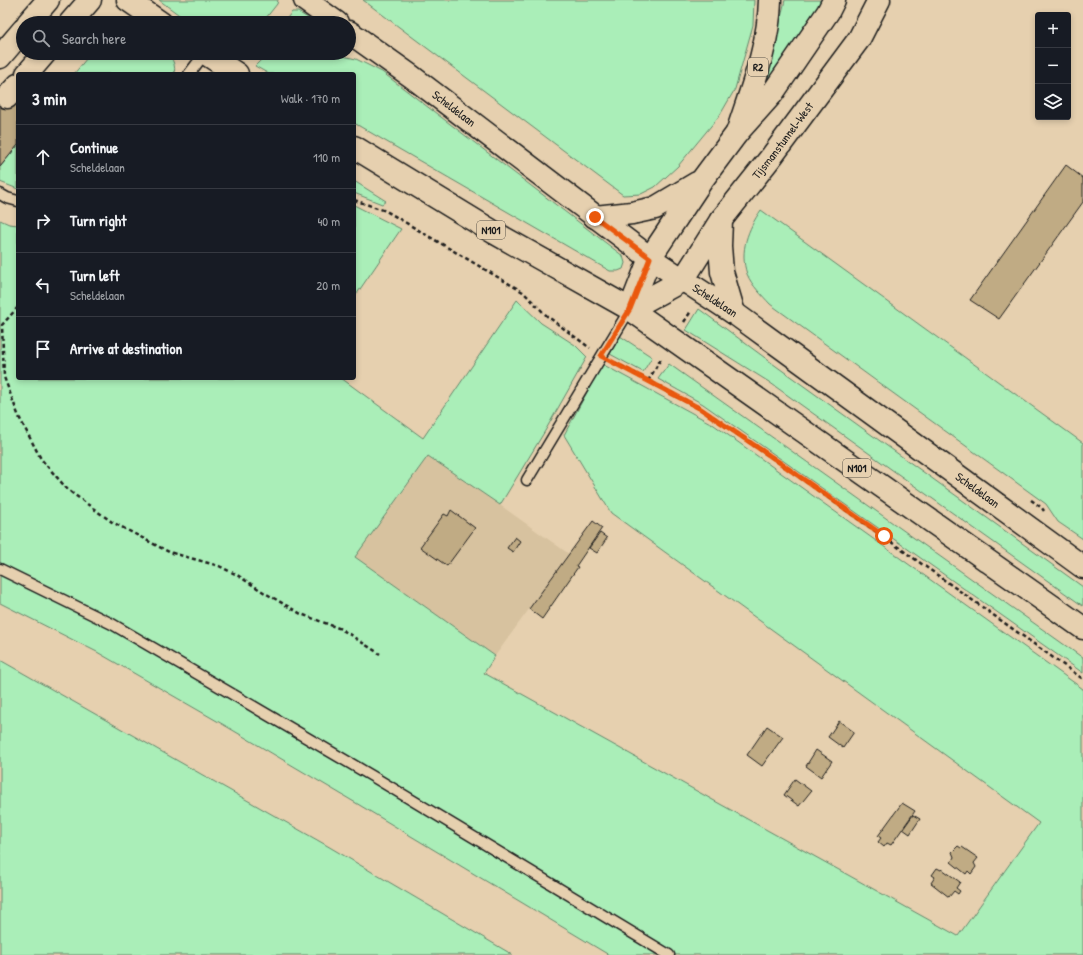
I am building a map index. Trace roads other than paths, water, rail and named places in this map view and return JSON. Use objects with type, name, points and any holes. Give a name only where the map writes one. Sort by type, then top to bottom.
[{"type":"main road","points":[[34,16],[48,0]]},
{"type":"main road","points":[[76,16],[90,0]]},
{"type":"main road","points":[[305,0],[327,16]]},
{"type":"main road","name":"R2","points":[[737,133],[763,54],[770,14],[770,0]]},
{"type":"main road","points":[[630,309],[650,258],[702,180],[737,133],[772,94],[828,12],[834,0]]},
{"type":"main road","name":"Tijsmanstunnel-West","points":[[683,280],[721,220],[772,156],[859,39],[879,0]]},
{"type":"main road","points":[[132,3],[151,16]]},
{"type":"main road","name":"Scheldelaan","points":[[356,37],[411,76],[650,258],[734,313],[1083,567]]},
{"type":"main road","points":[[0,57],[16,38]]},
{"type":"main road","points":[[29,72],[39,60]]},
{"type":"main road","points":[[216,60],[234,72]]},
{"type":"main road","name":"N101","points":[[356,148],[495,233],[630,309],[1083,628]]},
{"type":"main road","points":[[595,217],[632,213],[655,208],[702,180]]},
{"type":"main road","points":[[721,220],[720,246],[722,272],[734,313]]},
{"type":"main road","points":[[630,309],[683,280]]},
{"type":"lane","points":[[191,72],[200,60]]},
{"type":"lane","points":[[0,194],[7,198],[16,200]]},
{"type":"lane","points":[[527,480],[630,309]]},
{"type":"lane","points":[[0,568],[112,624],[371,775],[669,955]]}]
